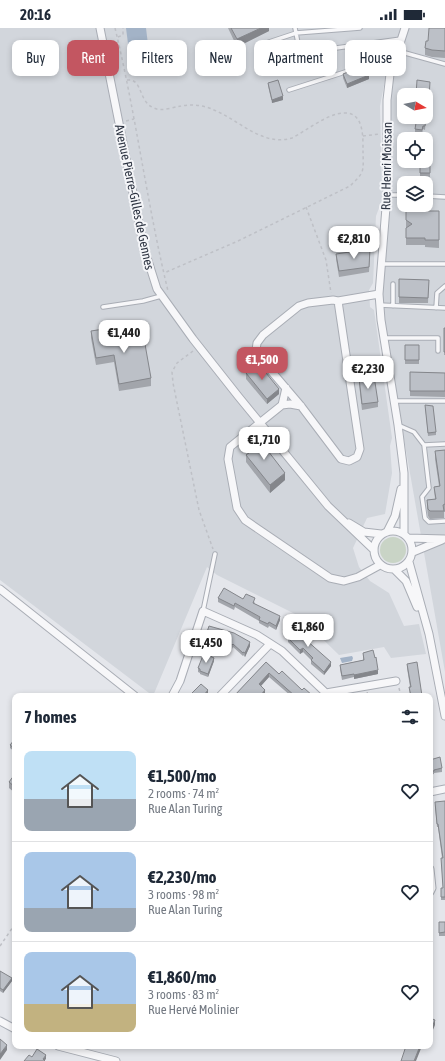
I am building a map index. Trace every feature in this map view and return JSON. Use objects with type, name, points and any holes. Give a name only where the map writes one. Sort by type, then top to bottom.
[{"type":"street","name":"Avenue Pierre-Gilles de Gennes","points":[[100,28],[144,248],[157,289],[200,347],[328,506],[374,550]]},
{"type":"street","name":"Rue Henri Moissan","points":[[401,38],[405,28]]},
{"type":"street","name":"Rue Henri Moissan","points":[[390,76],[387,100],[387,195],[379,305],[383,338],[395,401],[404,473],[406,536]]},
{"type":"street","points":[[336,300],[360,449],[357,457],[349,460],[341,459],[302,406],[261,359],[256,350],[257,343],[263,335],[299,306],[308,303],[379,294]]},
{"type":"street","points":[[282,405],[286,388]]},
{"type":"street","points":[[302,406],[290,404],[282,405],[230,447],[228,459],[237,508],[245,520],[330,578],[344,581],[358,577],[380,565]]},
{"type":"street","name":"Rue Henri Moissan","points":[[384,533],[395,516],[404,473]]},
{"type":"street","name":"Avenue Pierre-Gilles de Gennes","points":[[340,518],[364,532],[384,533]]},
{"type":"street","points":[[399,531],[406,536],[413,552],[409,562],[401,568],[395,570],[380,565],[374,550],[377,539],[384,533],[399,531]]},
{"type":"street","points":[[406,536],[445,539]]},
{"type":"street","points":[[413,552],[445,539]]},
{"type":"street","points":[[409,562],[429,634],[445,716]]},
{"type":"street","points":[[395,570],[406,581],[429,634]]},
{"type":"street","points":[[0,589],[131,693]]},
{"type":"street","points":[[174,693],[180,681],[203,611],[257,635],[282,651],[325,693]]},
{"type":"street","points":[[224,693],[270,644]]},
{"type":"street","points":[[337,693],[396,681]]},
{"type":"street","points":[[433,791],[445,789]]},
{"type":"street","points":[[0,1021],[12,1027]]},
{"type":"street","points":[[70,1049],[116,1061]]},
{"type":"lane","points":[[295,28],[297,40]]},
{"type":"lane","points":[[275,40],[296,33],[360,28]]},
{"type":"lane","points":[[337,48],[401,38]]},
{"type":"lane","points":[[406,53],[445,64]]},
{"type":"lane","points":[[289,90],[345,72]]},
{"type":"lane","points":[[387,195],[397,195]]},
{"type":"lane","points":[[433,196],[445,197]]},
{"type":"lane","points":[[382,264],[445,264]]},
{"type":"lane","points":[[393,284],[393,306]]},
{"type":"lane","points":[[436,308],[437,293],[445,286]]},
{"type":"lane","points":[[103,307],[143,301],[161,296]]},
{"type":"lane","points":[[379,305],[445,308]]},
{"type":"lane","points":[[383,338],[438,338],[438,351]]},
{"type":"lane","points":[[395,401],[445,401]]},
{"type":"lane","points":[[398,425],[414,432],[424,445],[430,488],[422,497],[426,518],[429,522],[445,521]]},
{"type":"lane","points":[[424,445],[445,444]]},
{"type":"lane","points":[[203,611],[215,554]]},
{"type":"path","points":[[115,28],[127,80],[164,273],[238,241],[306,208],[350,186],[360,176],[363,165],[363,136],[358,119],[354,115],[345,112],[332,116],[292,138],[275,140],[257,134],[222,114],[206,107],[190,105],[165,109],[152,108],[143,99],[135,81],[127,80]]},
{"type":"path","points":[[118,37],[123,35],[123,28]]},
{"type":"path","points":[[124,121],[134,118]]},
{"type":"path","points":[[363,136],[375,134],[387,135]]},
{"type":"path","points":[[306,208],[326,260],[336,300]]},
{"type":"path","points":[[200,347],[177,363],[172,372],[199,510],[215,554]]},
{"type":"path","points":[[0,946],[12,928]]},
{"type":"shaded area","points":[[0,28],[445,28],[445,672],[382,314],[385,80],[380,106],[382,200],[376,216],[373,283],[369,290],[370,307],[374,310],[392,438],[390,446],[392,473],[385,514],[367,518],[353,548],[359,567],[370,581],[389,593],[404,626],[419,624],[426,654],[391,658],[384,647],[339,655],[299,616],[217,575],[207,567],[154,693],[149,693],[0,580]]},
{"type":"green space","points":[[393,537],[402,541],[406,550],[402,559],[393,563],[384,559],[380,550],[384,541]]},
{"type":"water","points":[[126,28],[146,28],[147,40],[128,40]]},
{"type":"water","points":[[352,656],[352,661],[342,663],[340,658]]},
{"type":"building","points":[[231,28],[261,28],[237,39]]},
{"type":"building","points":[[429,28],[445,28],[445,51],[425,48],[426,41],[428,41]]},
{"type":"building","points":[[345,73],[345,76],[367,76],[347,84],[343,74]]},
{"type":"building","points":[[278,80],[283,96],[272,100],[268,83]]},
{"type":"building","points":[[417,80],[430,82],[430,88],[416,88]]},
{"type":"building","points":[[416,124],[425,124],[422,130],[415,129]]},
{"type":"building","points":[[420,168],[430,168],[430,173],[420,173]]},
{"type":"building","points":[[439,211],[439,240],[406,238],[406,228],[412,224],[406,220],[406,212]]},
{"type":"building","points":[[370,249],[369,267],[339,271],[336,254]]},
{"type":"building","points":[[399,279],[429,280],[428,298],[399,297]]},
{"type":"building","points":[[110,328],[111,336],[137,331],[133,334],[143,333],[151,378],[119,384],[114,355],[96,358],[91,331]]},
{"type":"building","points":[[445,328],[445,352],[444,352]]},
{"type":"building","points":[[405,345],[419,345],[419,360],[405,360]]},
{"type":"building","points":[[258,363],[279,389],[267,399],[246,373]]},
{"type":"building","points":[[410,372],[445,373],[445,391],[410,391]]},
{"type":"building","points":[[374,376],[378,402],[362,404],[359,378]]},
{"type":"building","points":[[425,405],[433,406],[436,432],[428,433]]},
{"type":"building","points":[[255,434],[285,473],[270,485],[246,455],[253,450],[246,442]]},
{"type":"building","points":[[445,450],[444,511],[430,511],[428,509],[427,500],[436,499],[434,487],[440,486],[435,451]]},
{"type":"building","points":[[224,588],[243,599],[246,594],[255,598],[253,603],[280,616],[276,626],[269,622],[268,624],[259,620],[260,617],[235,603],[234,606],[218,598]]},
{"type":"building","points":[[288,624],[331,662],[324,672],[311,660],[313,658],[303,648],[300,650],[288,638],[290,637],[286,634],[288,632],[283,630]]},
{"type":"building","points":[[209,626],[234,633],[250,642],[245,653],[233,644],[232,645],[228,642],[206,635]]},
{"type":"building","points":[[373,650],[375,658],[376,657],[378,670],[342,676],[340,665],[364,660],[363,653]]},
{"type":"building","points":[[204,653],[214,658],[208,674],[200,671],[198,668]]},
{"type":"building","points":[[266,662],[279,674],[282,671],[302,690],[304,688],[310,693],[292,693],[269,673],[259,684],[265,690],[262,693],[237,693]]},
{"type":"building","points":[[417,662],[422,693],[410,693],[409,687],[411,687],[407,664]]},
{"type":"building","points":[[201,684],[208,690],[206,693],[192,693]]},
{"type":"building","points":[[440,757],[442,768],[433,771],[433,759]]},
{"type":"building","points":[[445,801],[445,897],[441,897],[441,888],[443,888],[441,858],[443,858],[435,802]]},
{"type":"building","points":[[439,922],[445,922],[445,932],[439,933]]},
{"type":"building","points":[[0,971],[12,978],[3,990],[0,988]]},
{"type":"building","points":[[0,1039],[7,1045],[0,1054]]},
{"type":"building","points":[[37,1049],[46,1055],[43,1059],[45,1061],[24,1061],[29,1055],[32,1057]]},
{"type":"building","points":[[405,1049],[419,1049],[414,1061],[401,1061]]}]
